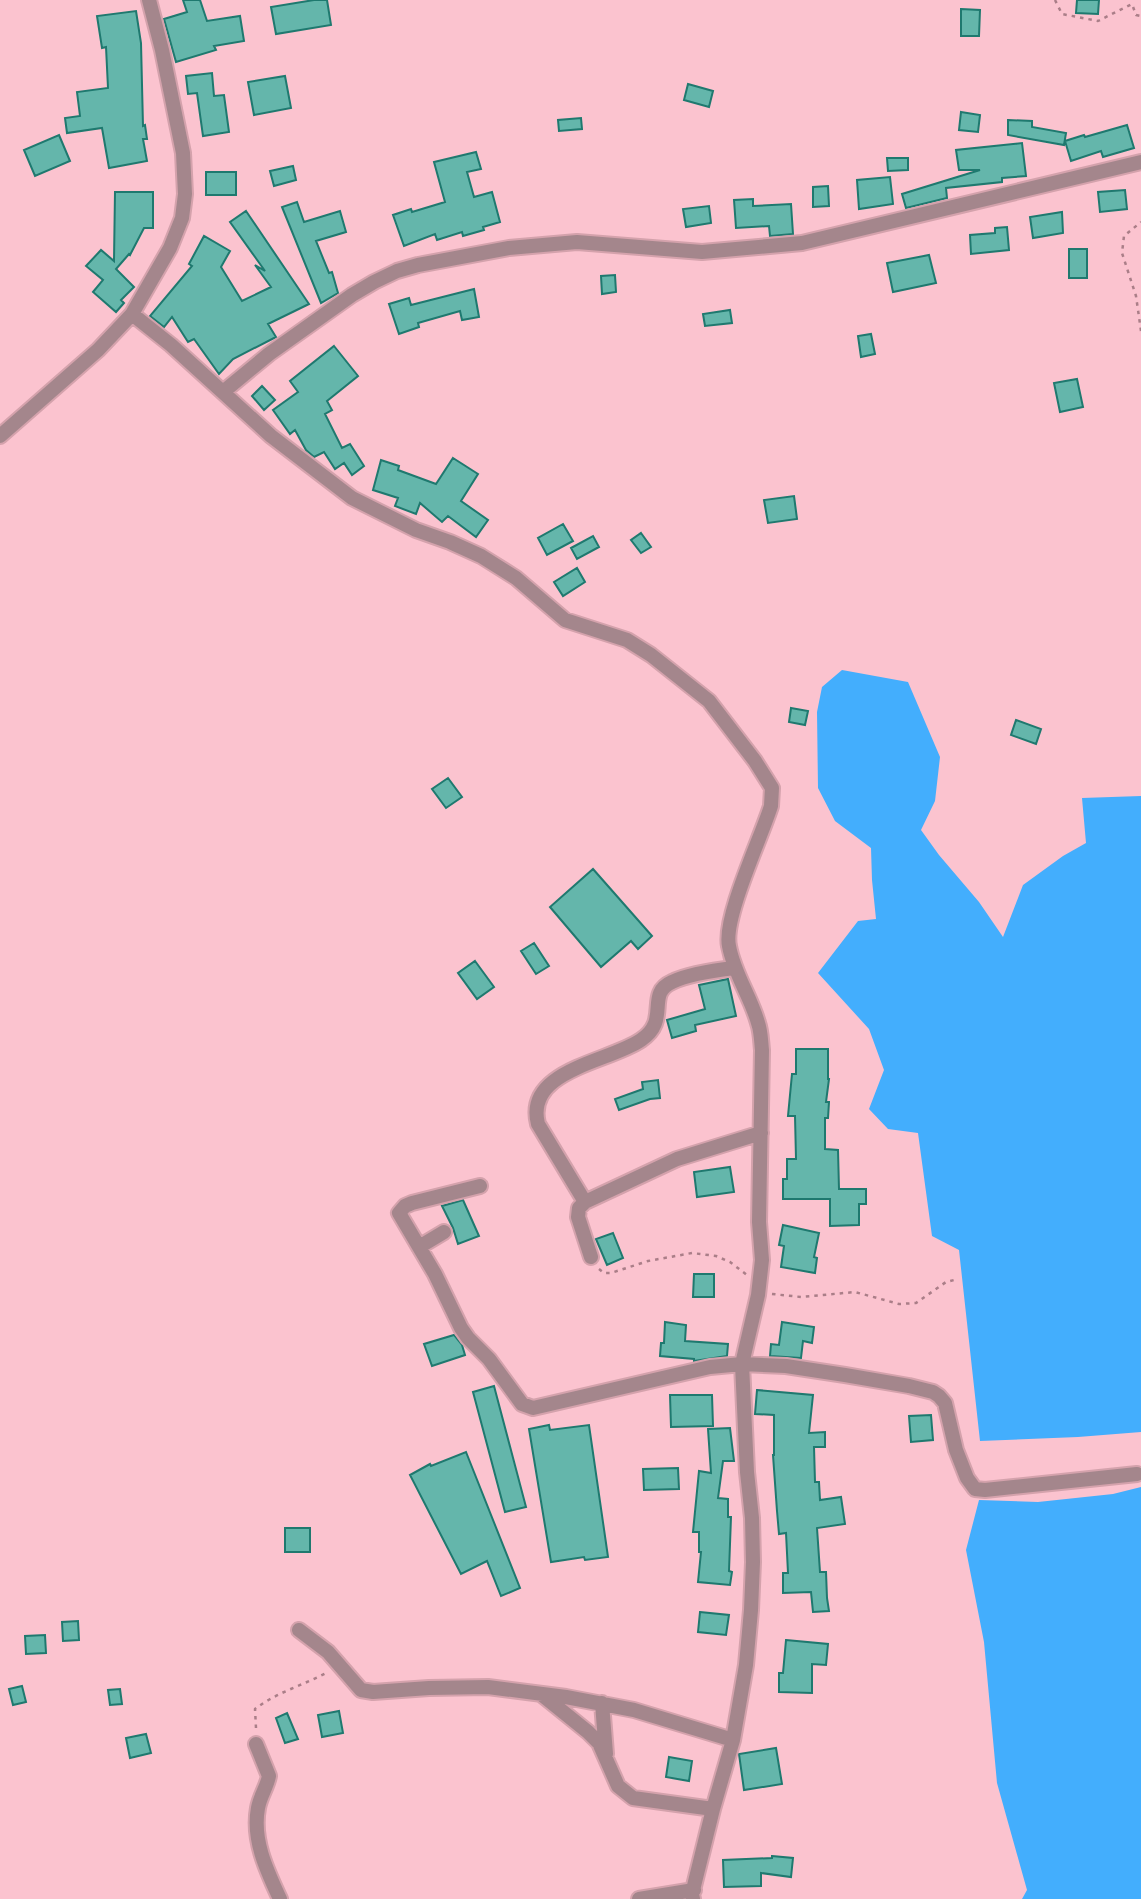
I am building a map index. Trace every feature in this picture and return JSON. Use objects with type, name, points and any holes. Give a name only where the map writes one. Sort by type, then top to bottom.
[{"type":"street","points":[[0,436],[98,350],[131,314],[170,248],[182,218],[186,194],[183,153],[149,0]]},
{"type":"street","points":[[223,391],[269,354],[352,296],[397,271],[418,265],[509,248],[577,242],[702,252],[802,243],[1141,162]]},
{"type":"street","points":[[131,314],[171,345],[271,436],[352,498],[416,530],[481,556],[516,578],[565,620],[627,640],[651,656],[709,701],[772,788],[771,806],[733,911],[728,933],[728,945],[735,968],[758,1023],[762,1050],[759,1222],[762,1260],[742,1364],[753,1562],[746,1665],[733,1740],[713,1808],[693,1894],[639,1899]]},
{"type":"street","points":[[585,1202],[538,1124],[535,1112],[543,1090],[553,1081],[588,1063],[640,1041],[653,1029],[658,1018],[657,998],[661,989],[671,982],[715,970],[735,968]]},
{"type":"street","points":[[591,1258],[578,1217],[579,1208],[585,1202],[677,1159],[761,1133]]},
{"type":"street","points":[[480,1186],[405,1206],[399,1213],[436,1274],[461,1328],[489,1359],[522,1404],[533,1408],[710,1367],[742,1364],[786,1367],[933,1392],[946,1403],[956,1450],[967,1478],[975,1489],[1137,1474]]},
{"type":"street","points":[[419,1247],[444,1232]]},
{"type":"street","points":[[299,1630],[328,1652],[361,1690],[373,1692],[488,1687],[602,1703],[668,1719],[733,1740]]},
{"type":"street","points":[[540,1694],[588,1731],[607,1759]]},
{"type":"street","points":[[602,1703],[607,1759],[610,1772],[618,1786],[633,1798],[713,1808]]},
{"type":"street","points":[[256,1744],[269,1776],[257,1812],[258,1841],[268,1875],[280,1899]]},
{"type":"path","points":[[1055,0],[1062,14],[1098,21],[1132,4],[1136,15],[1141,16]]},
{"type":"path","points":[[1141,222],[1124,236],[1122,253],[1136,296],[1141,331]]},
{"type":"path","points":[[591,1258],[600,1271],[611,1273],[648,1261],[692,1252],[716,1256],[730,1262],[758,1290],[801,1297],[855,1292],[899,1304],[916,1303],[946,1282],[958,1279]]},
{"type":"path","points":[[256,1744],[255,1709],[271,1697],[309,1682],[341,1665]]},
{"type":"water","points":[[842,670],[908,682],[940,757],[935,801],[921,830],[979,902],[1003,937],[1023,885],[1086,843],[1082,798],[1141,796],[1141,1432],[980,1441],[959,1250],[932,1236],[918,1133],[888,1129],[869,1109],[884,1070],[869,1029],[818,973],[858,921],[876,919],[871,848],[835,821],[818,788],[817,712],[822,687]]},
{"type":"water","points":[[1141,1487],[1141,1899],[1022,1899],[1027,1890],[997,1783],[984,1642],[966,1550],[979,1500],[1038,1502],[1113,1494]]},
{"type":"building","points":[[183,0],[200,0],[207,21],[240,16],[244,41],[214,46],[216,50],[176,62],[164,19],[187,12]]},
{"type":"building","points":[[327,0],[331,25],[276,34],[271,7]]},
{"type":"building","points":[[1077,0],[1099,0],[1098,14],[1076,13]]},
{"type":"building","points":[[961,9],[980,10],[979,36],[961,36]]},
{"type":"building","points":[[136,11],[141,43],[143,126],[145,125],[147,139],[143,139],[147,161],[109,168],[102,128],[67,133],[65,118],[80,116],[77,92],[108,88],[106,47],[102,48],[97,16]]},
{"type":"building","points":[[212,73],[214,96],[224,95],[229,132],[203,136],[197,93],[188,94],[186,76]]},
{"type":"building","points":[[285,76],[291,108],[254,115],[248,82]]},
{"type":"building","points":[[688,84],[713,91],[709,107],[684,100]]},
{"type":"building","points":[[961,112],[980,115],[978,132],[959,130]]},
{"type":"building","points":[[581,118],[582,129],[559,131],[558,120]]},
{"type":"building","points":[[1008,120],[1032,121],[1032,127],[1066,133],[1064,145],[1008,135]]},
{"type":"building","points":[[1127,125],[1134,148],[1103,157],[1101,151],[1071,161],[1065,141]]},
{"type":"building","points":[[59,135],[70,161],[35,176],[24,150]]},
{"type":"building","points":[[1022,143],[1026,176],[1002,178],[1002,182],[946,188],[947,198],[906,208],[902,194],[980,170],[959,170],[956,150]]},
{"type":"building","points":[[476,152],[481,169],[467,172],[474,197],[492,192],[500,222],[463,236],[462,232],[437,240],[435,234],[404,246],[393,215],[445,202],[434,162]]},
{"type":"building","points":[[887,158],[908,158],[908,170],[888,171]]},
{"type":"building","points":[[293,166],[296,180],[274,186],[270,171]]},
{"type":"building","points":[[206,172],[236,172],[236,195],[206,195]]},
{"type":"building","points":[[890,177],[893,204],[859,209],[857,180]]},
{"type":"building","points":[[828,186],[829,206],[813,207],[813,187]]},
{"type":"building","points":[[1125,190],[1127,209],[1100,212],[1098,192]]},
{"type":"building","points":[[115,192],[153,192],[153,228],[144,228],[130,255],[116,269],[134,287],[121,300],[124,303],[116,312],[93,292],[103,280],[86,266],[101,250],[114,261]]},
{"type":"building","points":[[753,199],[753,206],[791,204],[793,234],[770,236],[769,226],[736,228],[734,200]]},
{"type":"building","points":[[297,202],[304,222],[340,211],[346,232],[316,241],[329,273],[332,272],[338,293],[321,303],[282,207]]},
{"type":"building","points":[[709,206],[711,223],[686,227],[683,209]]},
{"type":"building","points":[[246,211],[309,304],[268,324],[276,337],[233,359],[219,374],[194,339],[188,342],[172,317],[164,327],[150,316],[192,266],[189,264],[204,236],[230,251],[221,267],[242,301],[271,287],[255,265],[265,271],[230,222]]},
{"type":"building","points":[[1062,212],[1063,233],[1033,238],[1030,217]]},
{"type":"building","points":[[1007,227],[1009,250],[971,254],[970,235],[995,233],[995,228]]},
{"type":"building","points":[[1069,249],[1087,249],[1087,278],[1069,278]]},
{"type":"building","points":[[929,255],[936,283],[893,292],[887,263]]},
{"type":"building","points":[[615,275],[616,292],[602,294],[601,276]]},
{"type":"building","points":[[474,289],[479,317],[462,320],[460,311],[418,323],[419,327],[399,334],[389,304],[409,298],[411,305]]},
{"type":"building","points":[[730,310],[732,323],[705,326],[703,314]]},
{"type":"building","points":[[871,334],[875,354],[861,357],[858,336]]},
{"type":"building","points":[[334,346],[358,376],[327,401],[332,410],[325,414],[342,448],[350,444],[364,466],[352,475],[344,463],[335,469],[324,452],[314,457],[306,450],[295,430],[290,434],[273,410],[298,392],[290,381]]},
{"type":"building","points":[[1077,379],[1083,407],[1060,412],[1054,383]]},
{"type":"building","points":[[262,386],[275,400],[264,410],[252,396]]},
{"type":"building","points":[[453,458],[478,474],[461,501],[488,520],[476,537],[448,516],[442,522],[420,503],[416,514],[395,506],[398,498],[373,490],[381,460],[399,466],[398,470],[436,484]]},
{"type":"building","points":[[794,496],[797,519],[768,523],[764,500]]},
{"type":"building","points":[[563,524],[573,541],[547,555],[538,538]]},
{"type":"building","points":[[641,533],[651,547],[641,553],[631,540]]},
{"type":"building","points":[[593,536],[599,547],[577,559],[571,548]]},
{"type":"building","points":[[577,568],[585,582],[563,596],[554,582]]},
{"type":"building","points":[[791,708],[808,711],[805,725],[789,722]]},
{"type":"building","points":[[1016,720],[1041,729],[1036,744],[1011,735]]},
{"type":"building","points":[[448,778],[462,797],[446,808],[432,789]]},
{"type":"building","points":[[593,869],[652,936],[638,949],[631,941],[601,967],[550,907]]},
{"type":"building","points":[[534,943],[549,966],[536,974],[521,951]]},
{"type":"building","points":[[475,961],[494,987],[477,999],[458,973]]},
{"type":"building","points":[[728,979],[736,1016],[695,1025],[696,1031],[672,1038],[667,1020],[705,1009],[699,985]]},
{"type":"building","points":[[796,1049],[828,1049],[829,1079],[826,1102],[829,1102],[828,1118],[825,1118],[825,1149],[838,1150],[839,1189],[866,1189],[866,1204],[859,1204],[859,1225],[830,1226],[830,1199],[783,1199],[787,1159],[796,1159],[795,1116],[788,1116],[792,1074],[796,1074]]},
{"type":"building","points":[[658,1080],[660,1098],[619,1110],[615,1099],[643,1089],[642,1082]]},
{"type":"building","points":[[730,1167],[734,1192],[697,1197],[694,1172]]},
{"type":"building","points":[[463,1200],[479,1236],[458,1244],[442,1206]]},
{"type":"building","points":[[783,1225],[819,1233],[814,1257],[817,1258],[815,1273],[781,1267],[784,1246],[779,1245]]},
{"type":"building","points":[[613,1233],[623,1258],[607,1265],[596,1239]]},
{"type":"building","points":[[694,1274],[714,1274],[714,1297],[693,1297]]},
{"type":"building","points":[[665,1322],[686,1325],[685,1341],[728,1344],[727,1356],[694,1361],[660,1356]]},
{"type":"building","points":[[782,1322],[814,1327],[812,1343],[803,1341],[801,1358],[770,1356],[771,1344],[779,1345]]},
{"type":"building","points":[[454,1335],[462,1345],[465,1355],[432,1366],[424,1344]]},
{"type":"building","points":[[494,1386],[526,1507],[505,1512],[473,1392]]},
{"type":"building","points":[[757,1390],[813,1395],[809,1433],[825,1432],[825,1447],[814,1447],[815,1482],[819,1482],[820,1500],[841,1497],[845,1524],[817,1528],[820,1572],[826,1572],[829,1611],[813,1612],[811,1592],[783,1593],[783,1573],[788,1573],[786,1533],[779,1534],[773,1455],[774,1415],[755,1414]]},
{"type":"building","points":[[670,1395],[712,1395],[713,1426],[671,1427]]},
{"type":"building","points":[[931,1415],[933,1440],[911,1442],[909,1416]]},
{"type":"building","points":[[549,1425],[550,1430],[589,1425],[608,1557],[551,1562],[529,1429]]},
{"type":"building","points":[[730,1428],[734,1461],[723,1461],[718,1498],[728,1499],[728,1517],[731,1517],[730,1585],[698,1582],[701,1552],[699,1532],[693,1532],[699,1471],[711,1473],[708,1429]]},
{"type":"building","points":[[466,1452],[520,1588],[501,1596],[487,1561],[461,1574],[410,1475],[430,1464],[431,1466]]},
{"type":"building","points":[[678,1468],[679,1489],[644,1490],[643,1469]]},
{"type":"building","points":[[285,1528],[310,1528],[310,1552],[285,1552]]},
{"type":"building","points":[[700,1612],[729,1615],[726,1635],[698,1632]]},
{"type":"building","points":[[78,1621],[79,1640],[63,1641],[62,1622]]},
{"type":"building","points":[[45,1635],[46,1653],[26,1654],[25,1636]]},
{"type":"building","points":[[786,1640],[828,1644],[826,1665],[812,1664],[812,1693],[779,1692],[779,1673],[783,1673]]},
{"type":"building","points":[[22,1686],[26,1702],[13,1705],[9,1689]]},
{"type":"building","points":[[120,1689],[122,1704],[110,1705],[108,1690]]},
{"type":"building","points":[[339,1711],[343,1733],[322,1737],[318,1715]]},
{"type":"building","points":[[287,1713],[298,1739],[285,1743],[276,1718]]},
{"type":"building","points":[[146,1734],[151,1753],[130,1758],[126,1738]]},
{"type":"building","points":[[776,1748],[782,1784],[744,1790],[739,1754]]},
{"type":"building","points":[[669,1757],[692,1761],[689,1781],[666,1777]]},
{"type":"building","points":[[772,1856],[793,1858],[791,1877],[761,1873],[761,1886],[724,1887],[723,1860]]}]
